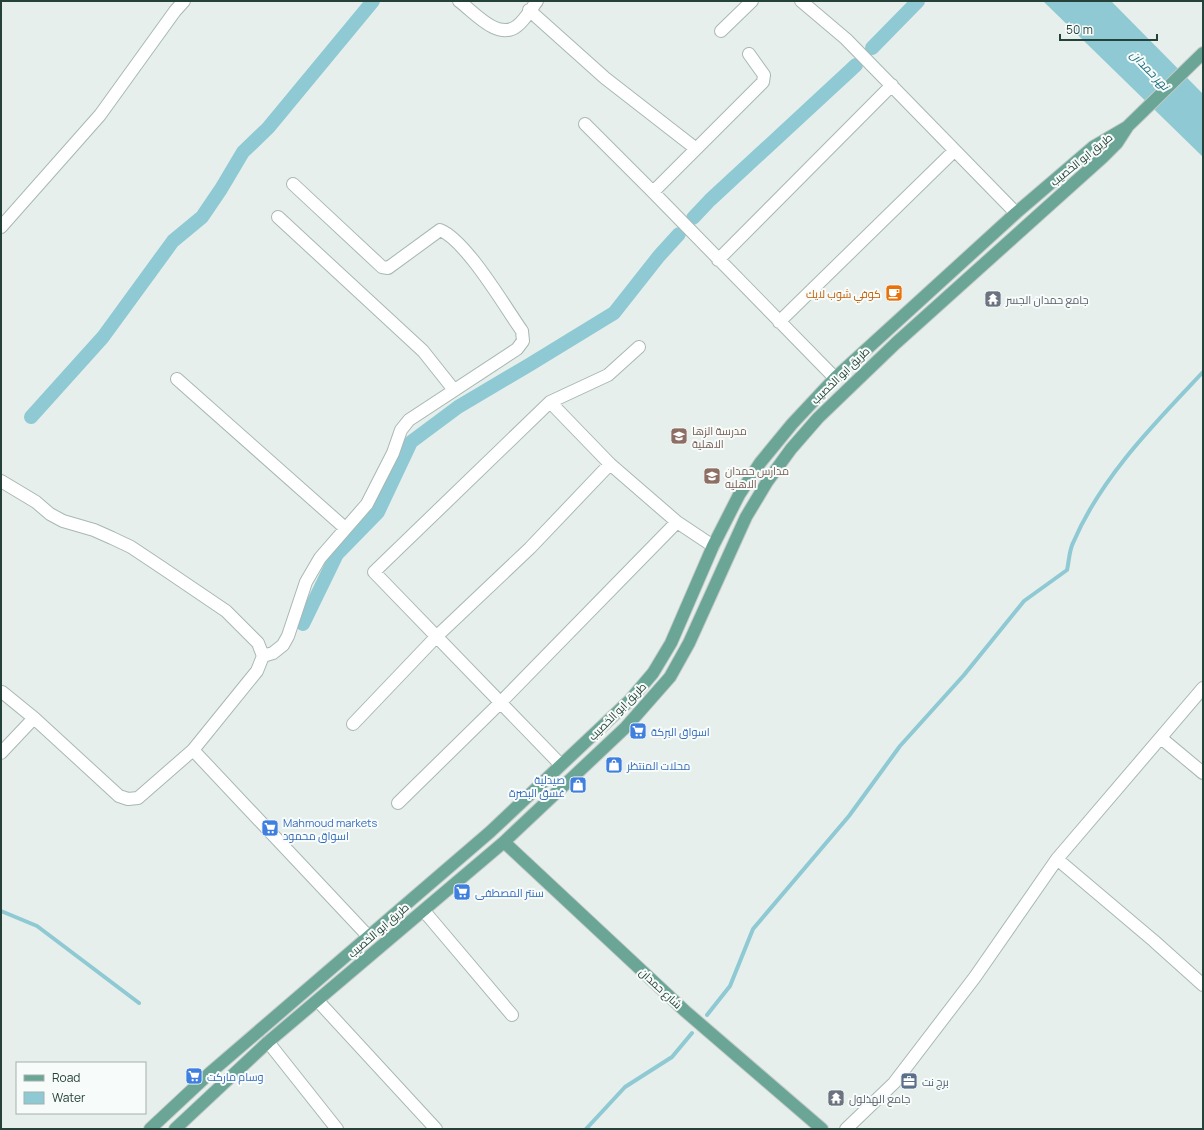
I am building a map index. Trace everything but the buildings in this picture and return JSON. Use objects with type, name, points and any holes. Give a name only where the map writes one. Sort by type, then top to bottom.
[{"type":"main road","points":[[1128,126],[1203,53]]},
{"type":"main road","name":"طريق ابو الخصيب","points":[[150,1129],[211,1072],[490,832],[630,700],[653,673],[671,643],[713,546],[739,495],[760,463],[792,424],[835,378],[1016,214],[1093,147],[1128,126]]},
{"type":"main road","name":"طريق ابو الخصيب","points":[[175,1129],[268,1042],[504,842],[626,727],[670,677],[689,643],[737,535],[767,482],[791,449],[814,423],[896,343],[1103,157],[1117,143],[1128,126]]},
{"type":"main road","points":[[885,332],[896,343]]},
{"type":"main road","name":"شارع حمدان","points":[[504,842],[685,1011],[822,1129]]},
{"type":"street","points":[[1,227],[100,115],[174,11],[184,1]]},
{"type":"street","points":[[459,1],[496,29],[503,31],[517,26],[533,6],[605,78],[695,148]]},
{"type":"street","points":[[721,31],[752,1]]},
{"type":"street","points":[[801,1],[846,39],[1016,214]]},
{"type":"street","points":[[653,192],[695,148],[763,82],[764,75],[748,54]]},
{"type":"street","points":[[718,260],[892,85]]},
{"type":"street","points":[[585,124],[835,378]]},
{"type":"street","points":[[779,322],[954,151]]},
{"type":"street","points":[[263,656],[273,653],[283,645],[288,636],[306,582],[320,558],[367,504],[393,453],[401,430],[409,420],[517,349],[523,341],[522,332],[476,263],[447,233],[440,230],[388,268],[382,267],[293,184]]},
{"type":"street","points":[[278,216],[423,352],[454,390]]},
{"type":"street","points":[[561,766],[374,572],[550,402],[608,375],[639,347]]},
{"type":"street","points":[[177,379],[345,528]]},
{"type":"street","points":[[550,402],[610,464],[677,522],[713,546]]},
{"type":"street","points":[[353,724],[436,637],[530,548],[610,464]]},
{"type":"street","points":[[1,481],[36,502],[50,514],[63,521],[94,530],[131,546],[164,568],[226,611],[258,643],[263,656],[257,671],[193,750],[138,798],[128,799],[119,796],[34,718],[2,692]]},
{"type":"street","points":[[398,803],[500,703],[677,522]]},
{"type":"street","points":[[846,1129],[894,1083],[975,977],[1056,860],[1203,688]]},
{"type":"street","points":[[1,753],[34,718]]},
{"type":"street","points":[[1161,738],[1203,773]]},
{"type":"street","points":[[193,750],[369,937]]},
{"type":"street","points":[[1056,860],[1154,941],[1203,985]]},
{"type":"street","points":[[424,911],[512,1015]]},
{"type":"street","points":[[318,1001],[436,1129]]},
{"type":"street","points":[[268,1042],[338,1129]]},
{"type":"water","name":"نهر حمدان","points":[[1043,1],[1111,1],[1203,94],[1203,157]]},
{"type":"waterway","points":[[31,417],[103,337],[173,241],[202,217],[243,152],[268,128],[373,1]]},
{"type":"waterway","points":[[872,48],[918,1]]},
{"type":"waterway","points":[[693,218],[710,200],[856,65]]},
{"type":"waterway","points":[[303,624],[337,554],[378,512],[411,442],[458,407],[614,313],[659,256],[679,234]]},
{"type":"waterway","points":[[707,1015],[730,986],[753,929],[849,816],[900,746],[964,675],[1024,601],[1067,570],[1072,546],[1098,496],[1130,452],[1203,372]]},
{"type":"waterway","points":[[1,911],[37,926],[139,1003]]},
{"type":"waterway","points":[[586,1129],[625,1087],[672,1057],[692,1033]]},
{"type":"place","name":"كوفي شوب لايك","points":[[894,293]]},
{"type":"place","name":"جامع حمدان الجسر","points":[[993,299]]},
{"type":"place","name":"مدرسة الزها الاهلية","points":[[679,436]]},
{"type":"place","name":"مدارس حمدان الاهليه","points":[[712,476]]},
{"type":"place","name":"اسواق البركة","points":[[638,731]]},
{"type":"place","name":"محلات المنتظر","points":[[614,765]]},
{"type":"place","name":"صيدلية غسق البصرة","points":[[578,785]]},
{"type":"place","name":"Mahmoud markets اسواق محمود","points":[[270,828]]},
{"type":"place","name":"سنتر المصطفى","points":[[462,892]]},
{"type":"place","name":"وسام ماركت","points":[[194,1076]]},
{"type":"place","name":"برج نت","points":[[909,1081]]},
{"type":"place","name":"جامع الهذلول","points":[[836,1098]]}]
